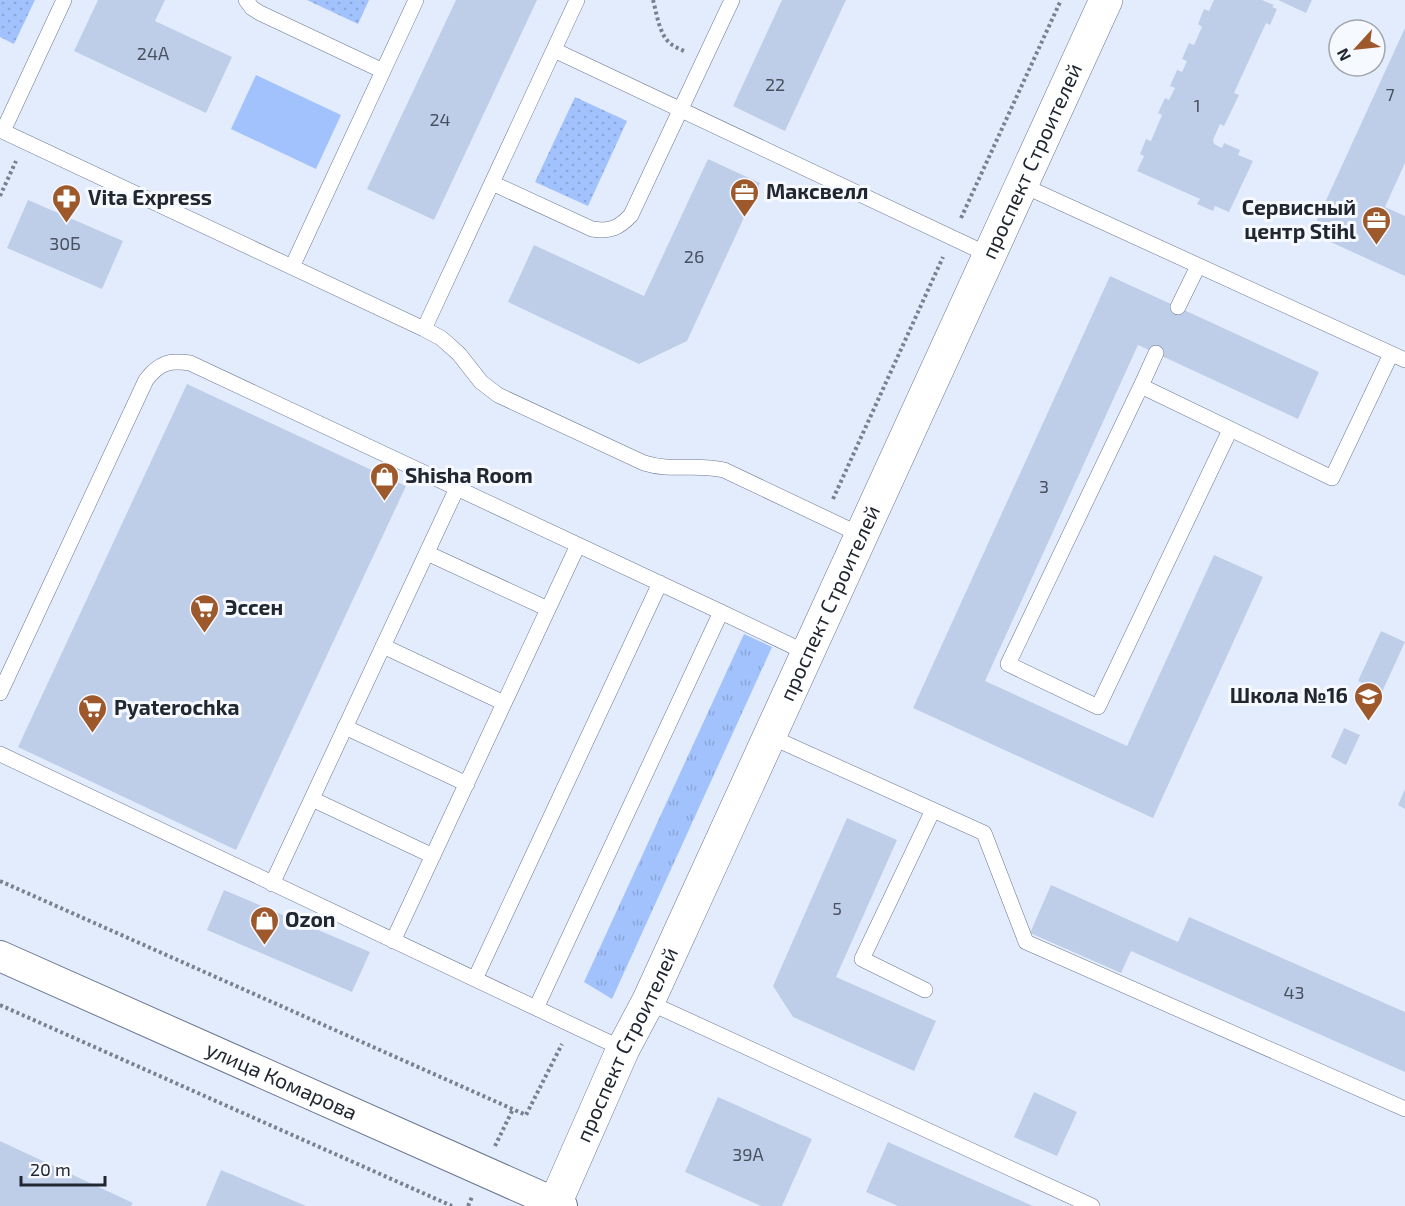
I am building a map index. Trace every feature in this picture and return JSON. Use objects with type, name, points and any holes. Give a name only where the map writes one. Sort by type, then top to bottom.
[{"type":"street","name":"проспект Строителей","points":[[557,1205],[624,1049],[648,1002],[1106,0]]},
{"type":"street","name":"улица Комарова","points":[[0,956],[557,1205]]},
{"type":"lane","points":[[64,0],[2,130],[441,338],[459,354],[481,382],[498,395],[644,463],[665,468],[704,466],[724,470],[861,535]]},
{"type":"lane","points":[[246,0],[260,13],[383,71]]},
{"type":"lane","points":[[292,267],[416,0]]},
{"type":"lane","points":[[424,329],[578,0]]},
{"type":"lane","points":[[492,183],[592,230],[614,229],[624,223],[631,215],[732,0]]},
{"type":"lane","points":[[554,50],[989,255]]},
{"type":"lane","points":[[1022,185],[1398,357],[1332,478],[1141,387]]},
{"type":"lane","points":[[1178,307],[1198,266]]},
{"type":"lane","points":[[1156,353],[1008,664],[1098,707],[1230,430]]},
{"type":"lane","points":[[0,693],[146,380],[153,371],[165,363],[176,361],[189,363],[807,653]]},
{"type":"lane","points":[[272,884],[457,488]]},
{"type":"lane","points":[[393,940],[578,545]]},
{"type":"lane","points":[[427,552],[548,609]]},
{"type":"lane","points":[[475,979],[660,583]]},
{"type":"lane","points":[[536,1008],[721,612]]},
{"type":"lane","points":[[383,646],[504,703]]},
{"type":"lane","points":[[345,727],[467,784]]},
{"type":"lane","points":[[769,736],[984,833],[1026,942],[1405,1109]]},
{"type":"lane","points":[[0,754],[624,1049]]},
{"type":"lane","points":[[312,799],[433,856]]},
{"type":"lane","points":[[925,990],[862,959],[933,810]]},
{"type":"lane","points":[[648,1002],[1092,1206]]},
{"type":"path","points":[[653,0],[661,28],[669,42],[704,60]]},
{"type":"path","points":[[0,196],[25,142]]},
{"type":"path","points":[[0,881],[526,1115],[572,1024]]},
{"type":"path","points":[[0,1005],[452,1206]]},
{"type":"green space","points":[[0,0],[35,0],[14,44],[0,37]]},
{"type":"green space","points":[[307,0],[369,0],[358,24]]},
{"type":"green space","points":[[256,75],[341,115],[316,169],[231,129]]},
{"type":"green space","points":[[575,97],[627,121],[588,206],[535,182]]},
{"type":"green space","points":[[744,634],[772,647],[612,999],[584,982]]},
{"type":"building","points":[[98,0],[165,0],[155,21],[232,57],[206,113],[74,51]]},
{"type":"building","points":[[456,0],[537,0],[434,220],[367,189]]},
{"type":"building","points":[[782,0],[846,0],[785,131],[733,106]]},
{"type":"building","points":[[1214,0],[1262,0],[1274,5],[1272,7],[1277,9],[1270,25],[1266,23],[1234,93],[1239,95],[1224,126],[1220,124],[1213,140],[1214,144],[1222,148],[1224,143],[1240,150],[1238,155],[1253,161],[1229,212],[1215,206],[1213,211],[1197,204],[1200,199],[1137,171],[1144,156],[1140,154],[1146,139],[1151,141],[1162,115],[1158,113],[1165,98],[1169,100],[1175,88],[1170,86],[1177,70],[1182,72],[1187,61],[1182,59],[1189,43],[1194,45],[1202,27],[1198,24],[1204,9],[1209,11]]},
{"type":"building","points":[[1278,0],[1312,0],[1306,13]]},
{"type":"building","points":[[1405,28],[1405,163],[1385,207],[1405,216],[1405,276],[1311,233],[1382,78],[1387,78],[1387,67]]},
{"type":"building","points":[[708,159],[760,183],[687,341],[639,364],[508,302],[534,245],[644,296]]},
{"type":"building","points":[[28,200],[123,241],[102,289],[7,248]]},
{"type":"building","points":[[1110,276],[1319,372],[1298,419],[1138,345],[985,681],[1127,746],[1214,555],[1263,577],[1153,818],[913,708]]},
{"type":"building","name":"Эссен","points":[[187,384],[406,486],[236,850],[18,747]]},
{"type":"building","points":[[1381,631],[1405,642],[1382,692],[1358,681]]},
{"type":"building","points":[[1344,728],[1360,735],[1346,765],[1331,757]]},
{"type":"building","points":[[1405,789],[1405,809],[1398,805]]},
{"type":"building","points":[[847,818],[897,840],[836,977],[936,1021],[914,1071],[793,1017],[773,986]]},
{"type":"building","points":[[1051,885],[1178,942],[1189,917],[1405,1012],[1405,1072],[1131,951],[1121,973],[1030,933]]},
{"type":"building","points":[[224,890],[370,952],[352,992],[207,930]]},
{"type":"building","points":[[1034,1092],[1077,1112],[1057,1156],[1014,1137]]},
{"type":"building","points":[[718,1097],[812,1139],[782,1206],[761,1206],[685,1172]]},
{"type":"building","points":[[0,1141],[133,1203],[131,1206],[0,1206]]},
{"type":"building","points":[[888,1142],[1033,1206],[898,1206],[866,1192]]},
{"type":"building","points":[[221,1170],[306,1206],[206,1206]]},
{"type":"place","name":"Максвелл","points":[[745,218]]},
{"type":"place","name":"Vita Express","points":[[67,224]]},
{"type":"place","name":"Сервисный центр Stihl","points":[[1377,246]]},
{"type":"place","name":"Shisha Room","points":[[384,502]]},
{"type":"place","name":"Эссен","points":[[204,634]]},
{"type":"place","name":"Школа №16","points":[[1369,722]]},
{"type":"place","name":"Pyaterochka","points":[[93,734]]},
{"type":"place","name":"Ozon","points":[[264,946]]}]
